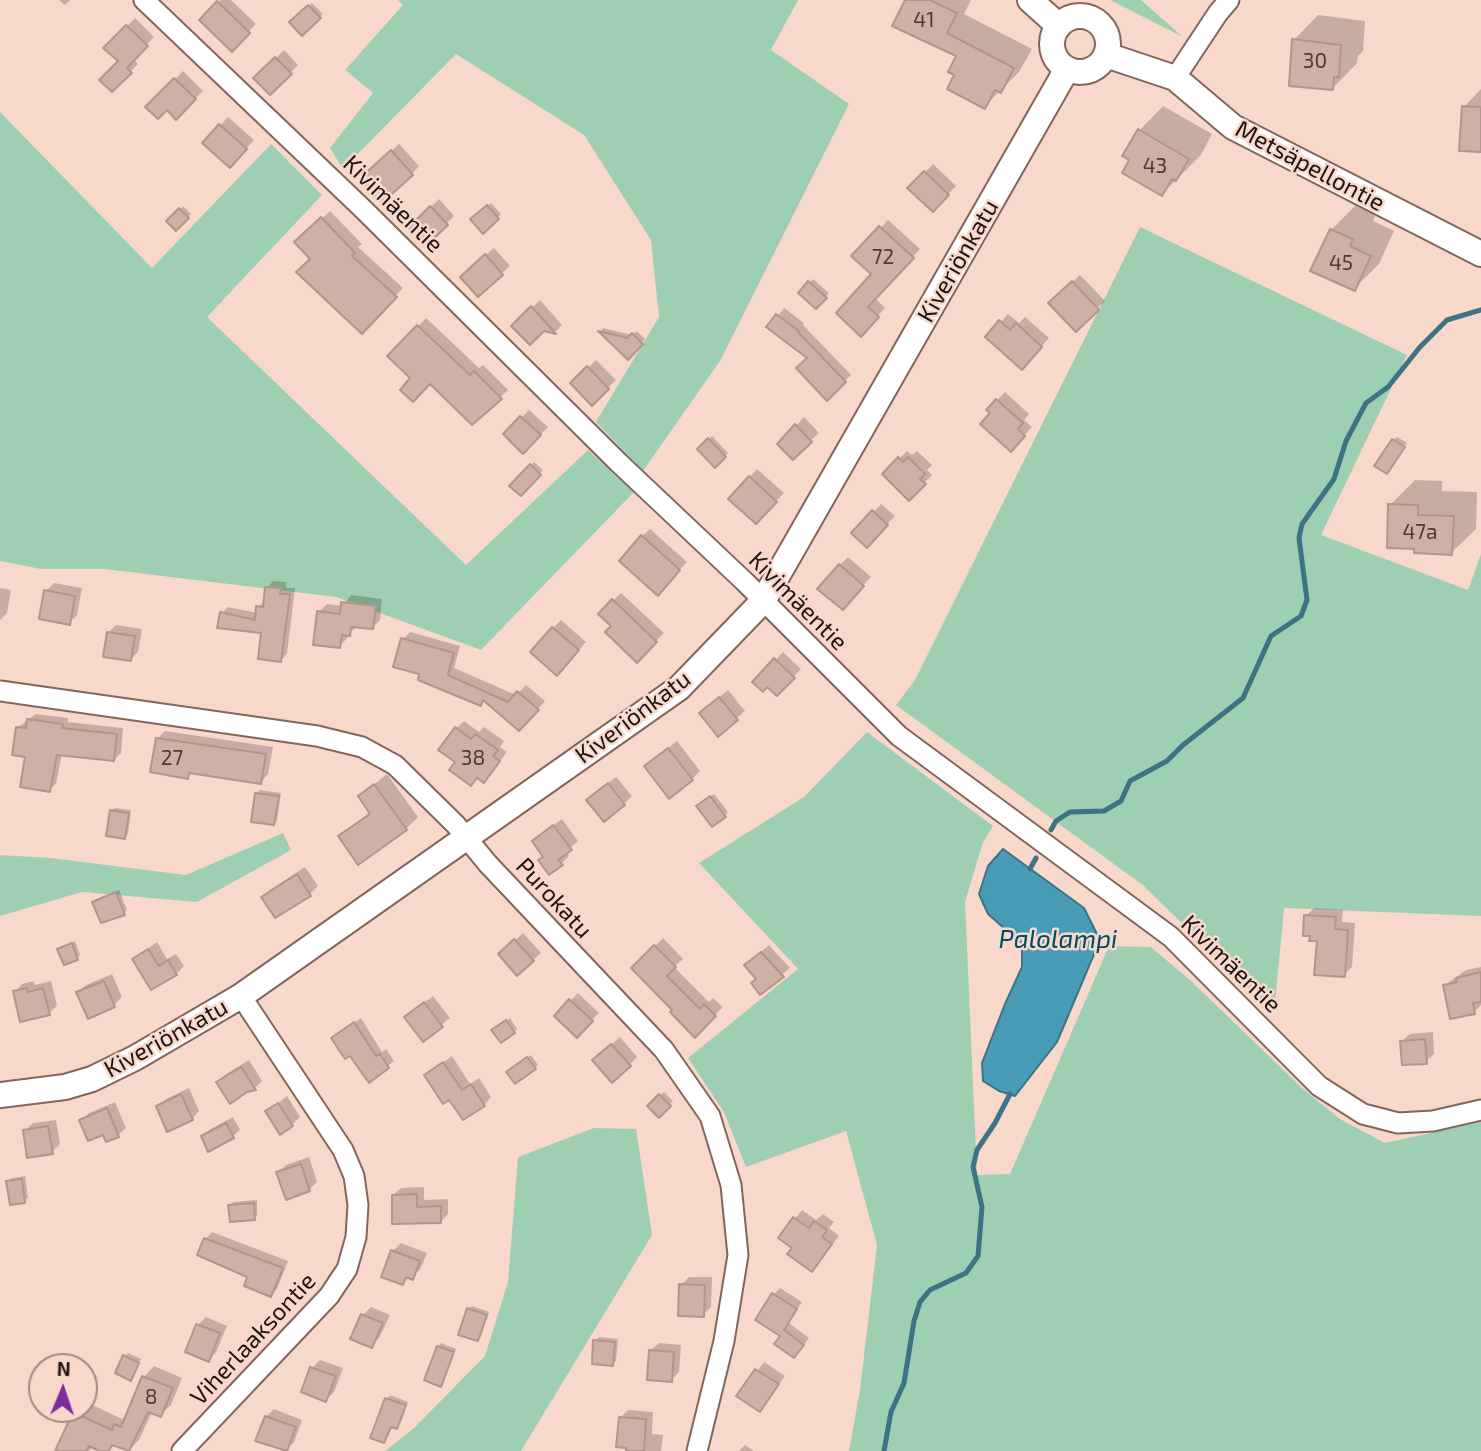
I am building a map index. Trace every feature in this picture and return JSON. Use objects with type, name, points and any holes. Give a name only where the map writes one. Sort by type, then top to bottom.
[{"type":"street","name":"Kivimäentie","points":[[144,0],[363,209],[609,454],[899,736],[1181,946],[1319,1086],[1363,1114],[1398,1123],[1433,1121],[1481,1110]]},
{"type":"street","points":[[1030,0],[1059,26]]},
{"type":"street","points":[[1175,78],[1229,0]]},
{"type":"street","points":[[1074,17],[1091,19],[1104,30],[1108,47],[1106,55],[1094,69],[1085,72],[1067,69],[1055,58],[1052,41],[1059,26],[1074,17]]},
{"type":"street","name":"Metsäpellontie","points":[[1106,55],[1175,78],[1233,127],[1481,254]]},
{"type":"street","name":"Kiveriönkatu","points":[[0,1095],[65,1087],[92,1079],[135,1058],[241,996],[679,688],[763,601],[1067,69]]},
{"type":"street","name":"Purokatu","points":[[0,691],[317,736],[362,747],[395,765],[466,837],[664,1050],[710,1116],[731,1185],[738,1255],[724,1341],[697,1451]]},
{"type":"street","name":"Viherlaaksontie","points":[[182,1451],[330,1296],[347,1269],[356,1237],[358,1205],[354,1176],[343,1150],[241,996]]},
{"type":"green space","points":[[398,0],[798,0],[771,50],[849,104],[720,361],[643,471],[596,422],[659,317],[651,240],[584,135],[456,54],[343,169],[330,148],[373,93],[345,70],[403,5]]},
{"type":"green space","points":[[1110,0],[1141,0],[1183,37]]},
{"type":"green space","points":[[0,112],[152,268],[271,144],[322,195],[207,317],[466,565],[588,450],[634,492],[481,650],[336,597],[105,569],[41,569],[0,561]]},
{"type":"green space","points":[[1140,227],[1407,355],[1321,535],[1468,590],[1481,554],[1481,916],[1284,908],[1274,1014],[1144,886],[896,705],[915,680]]},
{"type":"green space","points":[[867,732],[993,826],[983,842],[965,902],[977,1175],[1010,1174],[1109,946],[1151,947],[1191,981],[1302,1088],[1340,1119],[1385,1143],[1481,1122],[1481,1451],[849,1451],[860,1390],[877,1245],[846,1131],[746,1167],[724,1112],[688,1058],[798,969],[699,863],[804,797]]},
{"type":"green space","points":[[283,833],[291,850],[197,902],[82,892],[0,916],[0,855],[51,858],[186,875]]},
{"type":"green space","points":[[594,1128],[636,1129],[652,1235],[521,1451],[385,1451],[414,1428],[485,1356],[508,1282],[518,1157]]},
{"type":"water","name":"Palolampi","points":[[1003,849],[1084,908],[1100,940],[1057,1042],[1015,1096],[999,1091],[983,1081],[982,1063],[1022,967],[1022,944],[988,914],[979,894],[988,866]]},
{"type":"building","points":[[905,0],[930,0],[957,13],[947,33],[1014,68],[1001,93],[995,90],[985,109],[947,89],[954,75],[948,72],[956,56],[892,26]]},
{"type":"building","points":[[217,1],[250,33],[232,52],[199,20]]},
{"type":"building","points":[[308,5],[321,18],[302,36],[289,22]]},
{"type":"building","points":[[126,25],[148,46],[127,68],[132,73],[112,92],[99,80],[118,61],[103,48]]},
{"type":"building","points":[[1292,39],[1341,45],[1339,77],[1334,77],[1333,90],[1289,86]]},
{"type":"building","points":[[275,57],[292,74],[270,95],[253,78]]},
{"type":"building","points":[[174,78],[196,99],[176,120],[167,110],[158,119],[145,107]]},
{"type":"building","points":[[1462,106],[1481,107],[1481,152],[1459,151]]},
{"type":"building","points":[[219,124],[247,149],[230,168],[202,143]]},
{"type":"building","points":[[1138,129],[1189,159],[1176,181],[1172,179],[1162,196],[1122,173],[1129,160],[1122,156]]},
{"type":"building","points":[[391,150],[413,175],[382,203],[360,178]]},
{"type":"building","points":[[924,171],[949,195],[933,212],[907,188]]},
{"type":"building","points":[[487,205],[499,219],[483,234],[470,219]]},
{"type":"building","points":[[430,206],[448,225],[427,245],[409,227]]},
{"type":"building","points":[[179,208],[189,218],[176,231],[166,221]]},
{"type":"building","points":[[321,217],[355,253],[352,256],[397,297],[362,334],[296,272],[310,259],[294,242]]},
{"type":"building","points":[[879,226],[914,258],[868,307],[879,317],[861,337],[836,313],[871,274],[851,256]]},
{"type":"building","points":[[1330,229],[1353,239],[1350,246],[1371,256],[1355,291],[1310,271]]},
{"type":"building","points":[[485,254],[503,275],[478,297],[460,277]]},
{"type":"building","points":[[808,281],[827,298],[816,309],[798,293]]},
{"type":"building","points":[[1072,281],[1099,310],[1076,332],[1048,303]]},
{"type":"building","points":[[531,306],[556,334],[544,331],[530,345],[511,326]]},
{"type":"building","points":[[776,314],[799,331],[846,382],[827,401],[796,368],[807,358],[766,327]]},
{"type":"building","points":[[999,320],[1010,330],[1016,323],[1042,347],[1022,370],[985,337]]},
{"type":"building","points":[[417,325],[470,375],[474,371],[502,399],[472,425],[430,384],[413,402],[400,390],[410,378],[387,356]]},
{"type":"building","points":[[598,331],[627,338],[632,333],[643,344],[628,360]]},
{"type":"building","points":[[587,366],[609,389],[592,406],[570,383]]},
{"type":"building","points":[[996,399],[1023,423],[1018,429],[1025,436],[1011,452],[980,424],[990,413],[986,410]]},
{"type":"building","points":[[520,416],[541,435],[523,454],[503,434]]},
{"type":"building","points":[[795,424],[812,442],[793,460],[777,444]]},
{"type":"building","points":[[708,438],[726,457],[715,468],[697,449]]},
{"type":"building","points":[[1392,439],[1405,447],[1387,474],[1374,466]]},
{"type":"building","points":[[898,457],[903,462],[908,457],[925,474],[920,479],[926,484],[909,501],[882,474]]},
{"type":"building","points":[[530,464],[541,475],[521,496],[509,486]]},
{"type":"building","points":[[749,476],[777,502],[756,524],[728,499]]},
{"type":"building","points":[[1388,504],[1418,505],[1418,515],[1454,516],[1452,555],[1387,548]]},
{"type":"building","points":[[872,510],[888,525],[867,548],[851,533]]},
{"type":"building","points":[[641,535],[680,570],[658,596],[619,561]]},
{"type":"building","points":[[839,564],[864,586],[843,610],[817,589]]},
{"type":"building","points":[[265,587],[281,588],[280,594],[290,594],[281,662],[258,659],[261,633],[217,628],[220,612],[255,620],[256,606],[263,607]]},
{"type":"building","points":[[44,590],[75,596],[70,625],[39,619]]},
{"type":"building","points":[[612,599],[657,642],[637,663],[605,632],[611,626],[598,614]]},
{"type":"building","points":[[341,602],[376,606],[373,629],[351,627],[350,636],[342,635],[340,648],[313,645],[317,611],[340,614]]},
{"type":"building","points":[[552,627],[579,650],[557,676],[530,652]]},
{"type":"building","points":[[107,632],[135,636],[131,661],[103,657]]},
{"type":"building","points":[[401,638],[454,653],[448,675],[508,702],[517,691],[539,710],[519,731],[483,700],[481,706],[418,680],[419,674],[393,667]]},
{"type":"building","points":[[774,658],[795,678],[777,696],[767,687],[763,692],[752,682]]},
{"type":"building","points":[[719,697],[738,720],[718,737],[699,713]]},
{"type":"building","points":[[27,719],[63,724],[62,728],[117,734],[114,761],[57,755],[50,792],[20,787],[25,757],[12,755],[16,727],[26,728]]},
{"type":"building","points":[[455,727],[471,739],[475,734],[498,750],[493,756],[500,761],[484,783],[477,778],[471,786],[449,770],[455,762],[438,750]]},
{"type":"building","points":[[156,738],[266,754],[261,784],[189,773],[188,779],[150,772]]},
{"type":"building","points":[[668,748],[693,780],[669,799],[644,766]]},
{"type":"building","points":[[608,783],[625,805],[604,822],[586,800]]},
{"type":"building","points":[[374,784],[407,830],[358,865],[338,836],[370,814],[358,796]]},
{"type":"building","points":[[255,793],[279,796],[274,825],[251,822]]},
{"type":"building","points":[[710,796],[726,817],[712,827],[696,806]]},
{"type":"building","points":[[110,810],[129,813],[125,839],[106,836]]},
{"type":"building","points":[[553,825],[572,850],[558,860],[563,865],[549,875],[538,860],[543,857],[532,841]]},
{"type":"building","points":[[297,874],[311,896],[275,918],[261,897]]},
{"type":"building","points":[[116,892],[125,915],[101,923],[92,902]]},
{"type":"building","points":[[1304,915],[1336,917],[1335,929],[1348,930],[1345,977],[1314,975],[1317,941],[1309,941],[1310,936],[1303,936]]},
{"type":"building","points":[[514,939],[534,961],[517,976],[498,954]]},
{"type":"building","points":[[72,943],[78,960],[64,965],[57,949]]},
{"type":"building","points":[[654,945],[676,967],[667,976],[700,1009],[704,1004],[716,1016],[695,1038],[631,968]]},
{"type":"building","points":[[148,949],[159,966],[168,960],[177,975],[151,990],[132,959]]},
{"type":"building","points":[[761,952],[784,977],[760,995],[751,983],[756,979],[744,965]]},
{"type":"building","points":[[1481,972],[1481,1002],[1473,1003],[1475,1014],[1450,1019],[1443,985],[1457,982],[1456,978]]},
{"type":"building","points":[[104,981],[115,1007],[88,1019],[76,992]]},
{"type":"building","points":[[27,988],[28,992],[43,988],[50,1015],[20,1022],[13,991]]},
{"type":"building","points":[[569,999],[593,1021],[577,1038],[554,1016]]},
{"type":"building","points":[[424,1002],[443,1027],[423,1042],[404,1017]]},
{"type":"building","points":[[506,1020],[515,1033],[501,1043],[491,1030]]},
{"type":"building","points":[[354,1022],[376,1056],[380,1054],[389,1068],[369,1083],[350,1056],[345,1059],[331,1038]]},
{"type":"building","points":[[1425,1039],[1427,1064],[1402,1065],[1400,1041]]},
{"type":"building","points":[[611,1044],[631,1066],[612,1083],[592,1060]]},
{"type":"building","points":[[527,1057],[536,1069],[515,1084],[506,1072]]},
{"type":"building","points":[[443,1062],[462,1090],[471,1084],[485,1106],[463,1120],[449,1100],[443,1104],[424,1075]]},
{"type":"building","points":[[241,1067],[256,1090],[247,1092],[230,1104],[216,1082]]},
{"type":"building","points":[[181,1094],[193,1120],[167,1132],[156,1106]]},
{"type":"building","points":[[659,1094],[671,1106],[659,1118],[647,1106]]},
{"type":"building","points":[[278,1103],[293,1126],[280,1135],[265,1111]]},
{"type":"building","points":[[107,1108],[119,1137],[106,1142],[103,1135],[88,1141],[79,1120]]},
{"type":"building","points":[[226,1123],[234,1138],[208,1152],[201,1136]]},
{"type":"building","points":[[48,1126],[53,1154],[27,1158],[23,1130]]},
{"type":"building","points":[[301,1164],[310,1191],[286,1200],[276,1172]]},
{"type":"building","points":[[22,1179],[25,1203],[10,1205],[6,1181]]},
{"type":"building","points":[[417,1194],[417,1207],[441,1206],[441,1223],[392,1224],[392,1195]]},
{"type":"building","points":[[254,1203],[255,1220],[230,1222],[228,1205]]},
{"type":"building","points":[[793,1217],[809,1228],[814,1221],[827,1230],[822,1237],[832,1244],[812,1272],[787,1254],[792,1248],[778,1238]]},
{"type":"building","points":[[204,1238],[283,1268],[271,1297],[244,1286],[247,1277],[197,1255]]},
{"type":"building","points":[[391,1250],[420,1261],[413,1280],[406,1277],[403,1285],[381,1277]]},
{"type":"building","points":[[679,1284],[705,1285],[704,1317],[678,1316]]},
{"type":"building","points":[[772,1293],[797,1309],[784,1330],[804,1345],[794,1358],[774,1344],[780,1336],[755,1320]]},
{"type":"building","points":[[467,1308],[487,1315],[478,1341],[458,1335]]},
{"type":"building","points":[[361,1314],[383,1323],[372,1348],[350,1339]]},
{"type":"building","points":[[196,1324],[220,1333],[209,1362],[185,1352]]},
{"type":"building","points":[[593,1340],[615,1342],[613,1366],[592,1364]]},
{"type":"building","points":[[437,1346],[454,1352],[441,1387],[424,1380]]},
{"type":"building","points":[[649,1350],[674,1352],[672,1382],[647,1380]]},
{"type":"building","points":[[123,1355],[139,1363],[131,1381],[115,1373]]},
{"type":"building","points":[[310,1367],[336,1376],[326,1402],[301,1392]]},
{"type":"building","points":[[755,1369],[779,1384],[760,1412],[736,1396]]},
{"type":"building","points":[[142,1376],[173,1388],[161,1417],[148,1412],[129,1451],[112,1445],[109,1451],[99,1451],[89,1446],[86,1451],[55,1451],[68,1423],[97,1423],[112,1430],[114,1424],[121,1427]]},
{"type":"building","points":[[385,1398],[406,1405],[397,1429],[391,1427],[384,1443],[370,1438]]},
{"type":"building","points":[[265,1416],[296,1427],[287,1451],[255,1441]]},
{"type":"building","points":[[619,1417],[646,1419],[644,1451],[626,1451],[626,1448],[616,1447]]},
{"type":"waterway","points":[[1051,830],[1056,821],[1070,812],[1104,811],[1121,801],[1130,781],[1167,761],[1183,745],[1243,698],[1271,636],[1301,616],[1307,600],[1299,538],[1302,524],[1334,479],[1346,441],[1366,403],[1388,387],[1420,347],[1447,320],[1481,310]]},
{"type":"waterway","points":[[1030,869],[1036,858]]},
{"type":"waterway","points":[[884,1451],[891,1412],[904,1383],[914,1321],[920,1302],[930,1290],[966,1273],[978,1256],[982,1207],[973,1167],[977,1150],[1010,1094]]}]
